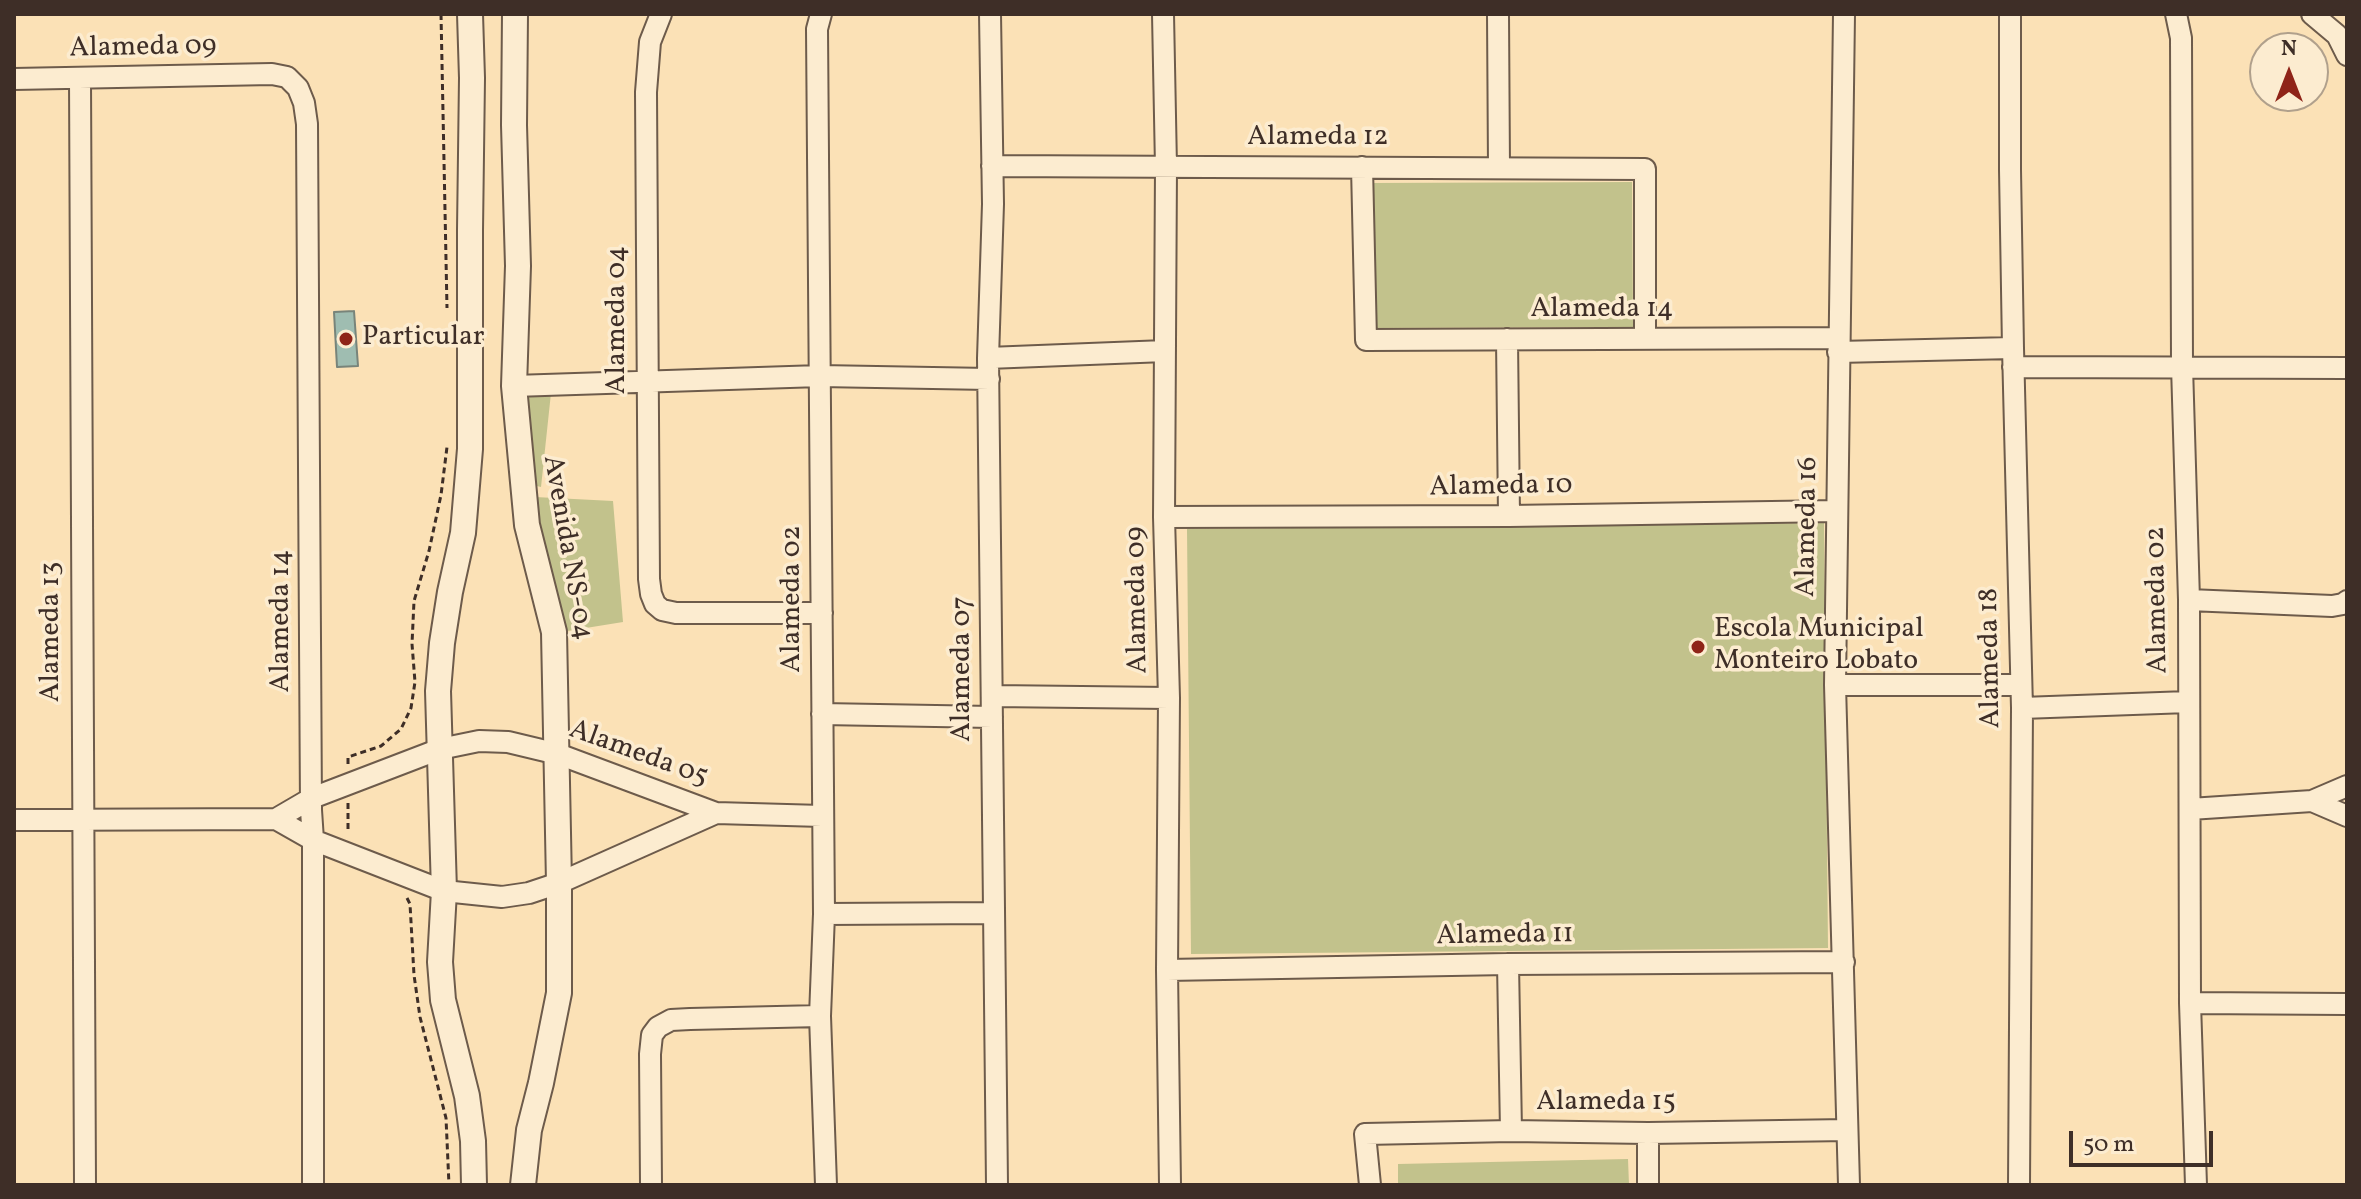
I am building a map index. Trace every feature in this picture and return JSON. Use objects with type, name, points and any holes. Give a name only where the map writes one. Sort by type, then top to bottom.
[{"type":"street","points":[[470,14],[470,449],[463,533],[450,592],[438,691],[444,891],[440,962],[443,1000],[467,1096],[473,1141],[474,1185]]},
{"type":"street","name":"Avenida NS-04","points":[[515,14],[518,266],[514,386],[527,525],[554,632],[559,883],[559,993],[529,1130],[523,1185]]},
{"type":"street","name":"Alameda 04","points":[[661,14],[650,42],[646,92],[651,594],[662,610],[676,613],[822,613]]},
{"type":"street","name":"Alameda 02","points":[[821,14],[817,29],[824,914],[820,1016],[826,1185]]},
{"type":"street","name":"Alameda 07","points":[[990,14],[993,204],[988,358],[997,1185]]},
{"type":"street","name":"Alameda 09","points":[[1163,14],[1170,1185]]},
{"type":"street","points":[[1498,14],[1499,168]]},
{"type":"street","name":"Alameda 16","points":[[1844,14],[1835,685],[1849,1185]]},
{"type":"street","name":"Alameda 18","points":[[2010,14],[2013,358],[2022,708],[2019,1185]]},
{"type":"street","name":"Alameda 02","points":[[2176,14],[2181,38],[2182,366],[2189,600],[2190,1003],[2196,1185]]},
{"type":"street","points":[[2312,14],[2337,35],[2347,55]]},
{"type":"street","name":"Alameda 09","points":[[14,79],[272,74]]},
{"type":"street","name":"Alameda 14","points":[[272,74],[287,77],[298,88],[307,124],[313,1185]]},
{"type":"street","name":"Alameda 13","points":[[80,79],[85,1185]]},
{"type":"street","name":"Alameda 12","points":[[992,160],[1166,167],[1645,169],[1645,339]]},
{"type":"street","name":"Alameda 14","points":[[1362,167],[1366,340],[1645,339],[1838,345],[2182,366],[2347,368]]},
{"type":"street","points":[[1507,339],[1509,516]]},
{"type":"street","points":[[988,358],[1165,351]]},
{"type":"street","points":[[514,386],[820,376],[989,379]]},
{"type":"street","name":"Alameda 10","points":[[1164,517],[1837,511]]},
{"type":"street","points":[[2189,600],[2332,606],[2347,601]]},
{"type":"street","points":[[1835,685],[2021,685]]},
{"type":"street","points":[[822,714],[1169,698]]},
{"type":"street","points":[[2022,708],[2188,702]]},
{"type":"street","name":"Alameda 05","points":[[276,819],[312,798],[440,749],[479,741],[508,742],[558,754],[716,813]]},
{"type":"street","points":[[2190,809],[2312,801],[2347,786]]},
{"type":"street","points":[[2312,801],[2347,816]]},
{"type":"street","points":[[716,813],[822,816]]},
{"type":"street","name":"Alameda 05","points":[[14,820],[276,819],[313,840],[444,891],[502,897],[529,893],[559,883],[716,813]]},
{"type":"street","points":[[824,914],[993,913]]},
{"type":"street","name":"Alameda 11","points":[[1167,970],[1844,962]]},
{"type":"street","points":[[1508,964],[1511,1131]]},
{"type":"street","points":[[2190,1003],[2347,1004]]},
{"type":"street","points":[[651,1185],[650,1054],[652,1035],[658,1027],[671,1020],[820,1016]]},
{"type":"street","name":"Alameda 15","points":[[1370,1185],[1365,1134],[1847,1130]]},
{"type":"street","points":[[1648,1133],[1648,1185]]},
{"type":"path","points":[[441,14],[447,315]]},
{"type":"path","points":[[348,854],[348,757],[381,746],[401,729],[411,708],[415,682],[412,644],[414,601],[441,495],[447,444]]},
{"type":"path","points":[[405,895],[410,904],[420,1017],[446,1118],[449,1185]]},
{"type":"green space","points":[[1632,182],[1633,327],[1371,328],[1370,183]]},
{"type":"green space","points":[[551,393],[541,487],[528,484],[522,396]]},
{"type":"green space","points":[[535,497],[613,501],[623,622],[561,632],[530,518]]},
{"type":"green space","points":[[1824,523],[1828,948],[1191,954],[1187,529]]},
{"type":"green space","points":[[1628,1159],[1629,1185],[1398,1185],[1398,1164]]},
{"type":"shaded area","name":"Particular","points":[[354,311],[358,366],[337,367],[334,312]]},
{"type":"place","name":"Particular","points":[[346,339]]},
{"type":"place","name":"Escola Municipal Monteiro Lobato","points":[[1698,647]]}]
